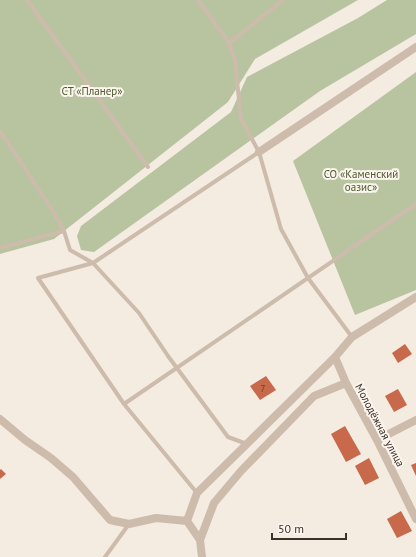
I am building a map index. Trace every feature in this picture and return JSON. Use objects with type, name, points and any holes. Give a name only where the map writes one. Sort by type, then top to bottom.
[{"type":"street","points":[[259,152],[416,47]]},
{"type":"street","points":[[187,521],[196,493],[335,357],[352,337],[416,297]]},
{"type":"street","name":"Молодёжная улица","points":[[335,357],[346,383],[377,440],[416,519]]},
{"type":"street","points":[[202,557],[200,540],[214,503],[241,472],[314,396],[346,383]]},
{"type":"street","points":[[0,419],[74,477],[110,520],[129,524],[156,518],[187,521]]},
{"type":"street","points":[[377,440],[416,420]]},
{"type":"street","points":[[187,521],[200,540]]},
{"type":"lane","points":[[27,0],[148,167]]},
{"type":"lane","points":[[198,0],[229,43],[235,61],[241,119],[259,152],[281,229],[308,278],[352,337]]},
{"type":"lane","points":[[229,43],[283,0]]},
{"type":"lane","points":[[0,131],[53,211],[64,231],[70,250],[93,263],[139,313],[177,369],[228,437],[247,444]]},
{"type":"lane","points":[[196,493],[124,404],[38,278],[93,263],[259,152]]},
{"type":"lane","points":[[124,404],[416,204]]},
{"type":"lane","points":[[0,248],[64,231]]},
{"type":"lane","points":[[105,557],[129,524]]},
{"type":"green space","name":"СТ «Планер»","points":[[0,0],[358,0],[255,59],[228,102],[54,239],[0,254]]},
{"type":"green space","points":[[387,0],[416,0],[416,34],[320,91],[94,252],[81,250],[77,236],[81,226],[231,112],[247,77],[358,18]]},
{"type":"green space","name":"СО «Каменский оазис»","points":[[416,72],[416,290],[355,315],[293,161]]},
{"type":"building","points":[[405,344],[412,354],[398,363],[392,353]]},
{"type":"building","points":[[266,376],[276,390],[260,400],[250,386]]},
{"type":"building","points":[[398,389],[407,405],[394,412],[385,396]]},
{"type":"building","points":[[345,426],[361,454],[346,462],[331,434]]},
{"type":"building","points":[[369,458],[379,478],[365,485],[355,466]]},
{"type":"building","points":[[416,463],[416,476],[411,465]]},
{"type":"building","points":[[1,469],[6,474],[0,479],[0,470]]},
{"type":"building","points":[[401,511],[412,531],[397,538],[387,519]]}]
